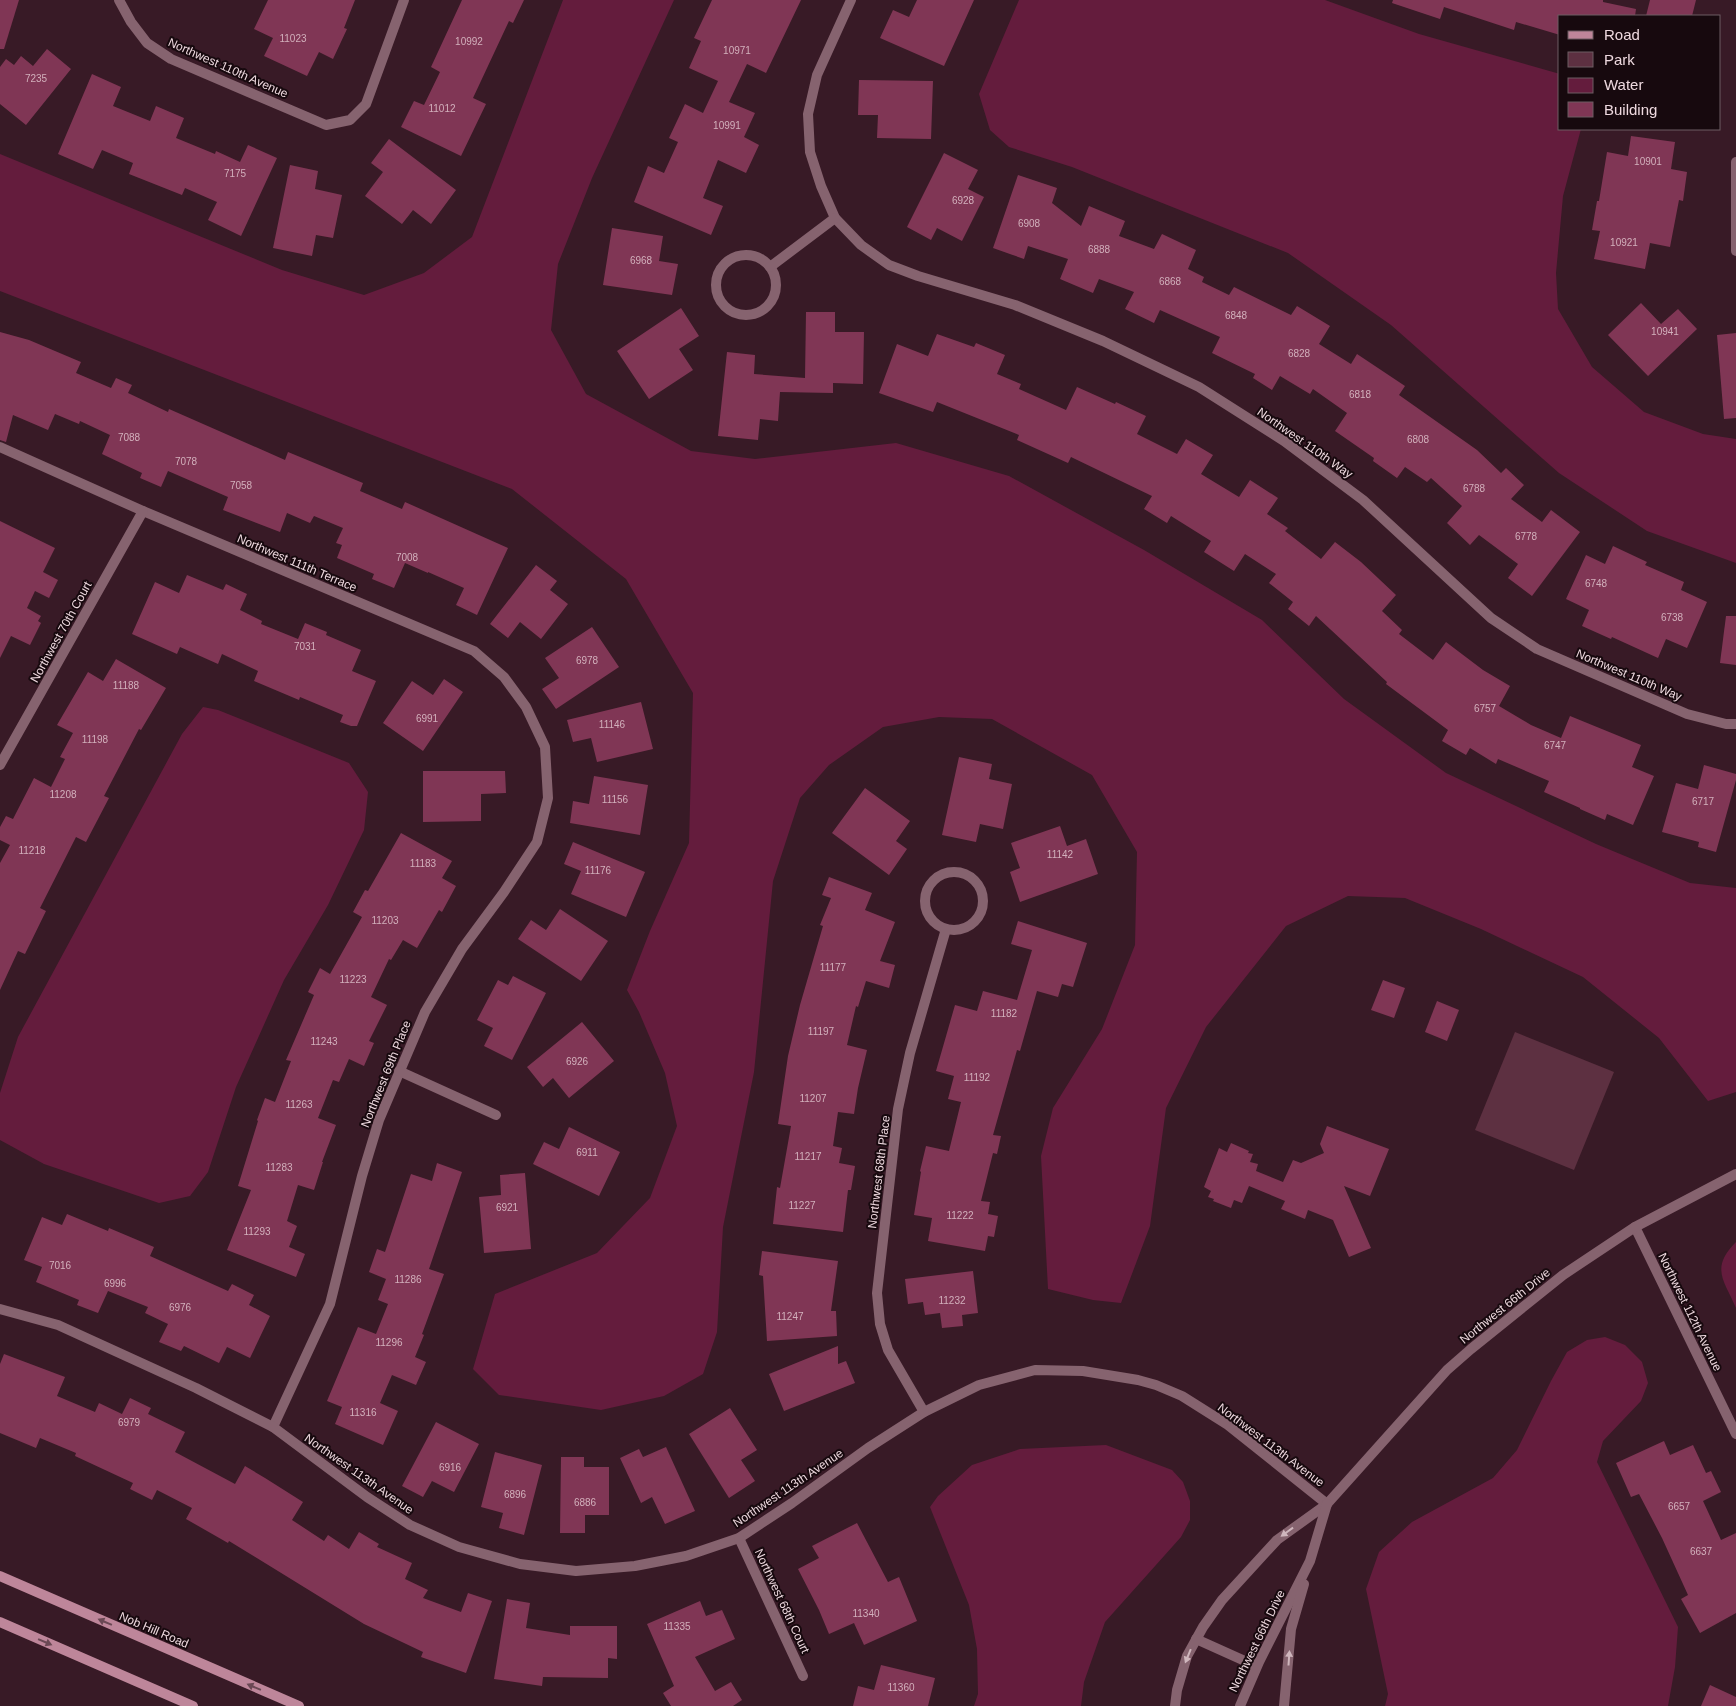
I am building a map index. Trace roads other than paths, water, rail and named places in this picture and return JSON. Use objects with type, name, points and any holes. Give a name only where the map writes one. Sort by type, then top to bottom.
[{"type":"main road","name":"Nob Hill Road","points":[[0,1576],[299,1706]]},
{"type":"main road","points":[[0,1622],[193,1706]]},
{"type":"street","name":"Northwest 110th Avenue","points":[[118,0],[130,22],[147,43],[171,59],[326,125],[350,120],[366,104],[404,0]]},
{"type":"street","points":[[770,267],[835,218],[820,186],[810,152],[808,114],[816,75],[850,0]]},
{"type":"street","points":[[1736,162],[1736,251]]},
{"type":"street","name":"Northwest 110th Way","points":[[835,218],[861,245],[889,264],[918,276],[1024,309],[1103,341],[1207,392],[1284,441],[1363,500],[1491,618],[1537,649],[1688,714],[1726,724],[1736,724]]},
{"type":"street","points":[[744,255],[754,256],[763,260],[770,267],[776,285],[770,303],[764,309],[746,315],[736,313],[721,301],[717,292],[717,282],[725,264],[734,258],[744,255]]},
{"type":"street","name":"Northwest 111th Terrace","points":[[0,447],[144,511],[474,651],[504,677],[526,707],[545,747]]},
{"type":"street","name":"Northwest 70th Court","points":[[0,765],[144,511]]},
{"type":"street","name":"Northwest 69th Place","points":[[273,1427],[330,1304],[362,1176],[379,1120],[425,1012],[462,949],[504,892],[537,842],[548,798],[545,747]]},
{"type":"street","points":[[957,872],[966,874],[980,887],[983,896],[979,915],[973,923],[965,928],[956,930],[946,929],[937,925],[926,910],[925,900],[927,891],[939,876],[957,872]]},
{"type":"street","name":"Northwest 68th Place","points":[[924,1412],[888,1350],[880,1324],[877,1293],[898,1109],[910,1053],[946,929]]},
{"type":"street","points":[[399,1072],[496,1115]]},
{"type":"street","name":"Northwest 66th Drive","points":[[1176,1706],[1177,1690],[1187,1656],[1222,1600],[1276,1540],[1327,1504],[1447,1370],[1563,1275],[1635,1227],[1736,1174]]},
{"type":"street","name":"Northwest 112th Avenue","points":[[1635,1227],[1736,1434]]},
{"type":"street","name":"Northwest 113th Avenue","points":[[0,1309],[58,1325],[196,1388],[273,1427],[367,1497],[410,1525],[459,1547],[520,1564],[576,1571],[635,1566],[686,1556],[739,1538],[792,1503],[868,1448],[924,1412],[979,1385],[1035,1370],[1083,1371],[1138,1380],[1182,1396],[1228,1425],[1327,1504]]},
{"type":"street","name":"Northwest 66th Drive","points":[[1284,1706],[1291,1629],[1327,1504]]},
{"type":"street","name":"Northwest 68th Court","points":[[739,1538],[803,1676]]},
{"type":"street","name":"Northwest 66th Drive","points":[[1240,1706],[1256,1666],[1310,1561]]},
{"type":"street","points":[[1196,1639],[1256,1666]]},
{"type":"water","points":[[563,0],[674,0],[592,178],[558,264],[551,330],[586,394],[691,451],[755,459],[896,443],[1009,476],[1144,550],[1262,620],[1344,699],[1446,773],[1596,844],[1690,883],[1736,888],[1736,1092],[1708,1101],[1659,1038],[1583,977],[1481,929],[1405,898],[1348,896],[1286,926],[1206,1027],[1166,1108],[1150,1226],[1121,1303],[1093,1300],[1048,1289],[1041,1156],[1053,1108],[1102,1029],[1135,945],[1137,852],[1092,775],[992,719],[939,717],[883,727],[829,765],[800,798],[773,881],[754,1072],[723,1227],[717,1332],[703,1374],[664,1396],[601,1410],[499,1395],[473,1369],[495,1294],[597,1253],[650,1198],[677,1126],[665,1073],[639,1012],[627,990],[650,931],[689,843],[693,693],[626,579],[512,489],[0,291],[0,154],[282,270],[364,295],[424,273],[472,237]]},
{"type":"water","points":[[1019,0],[1325,0],[1419,34],[1558,73],[1558,130],[1581,130],[1563,196],[1556,273],[1558,309],[1592,367],[1644,412],[1703,434],[1736,439],[1736,563],[1647,531],[1559,473],[1391,325],[1288,253],[1072,167],[1009,147],[990,130],[979,94]]},
{"type":"water","points":[[203,707],[218,710],[349,763],[368,792],[364,830],[328,905],[284,980],[236,1087],[208,1172],[190,1196],[159,1203],[44,1164],[0,1140],[0,1093],[18,1037],[182,734]]},
{"type":"water","points":[[1736,1242],[1736,1308],[1724,1282],[1721,1267],[1723,1259]]},
{"type":"water","points":[[1605,1337],[1625,1345],[1642,1362],[1648,1383],[1641,1401],[1603,1441],[1597,1462],[1678,1627],[1675,1667],[1668,1706],[1385,1706],[1388,1694],[1366,1589],[1379,1552],[1412,1522],[1493,1478],[1517,1450],[1567,1352],[1587,1340]]},
{"type":"water","points":[[1106,1445],[1172,1470],[1183,1482],[1190,1501],[1190,1520],[1181,1537],[1105,1622],[1084,1682],[1081,1706],[974,1706],[978,1694],[977,1649],[969,1605],[930,1507],[938,1496],[972,1465],[1020,1449]]}]
